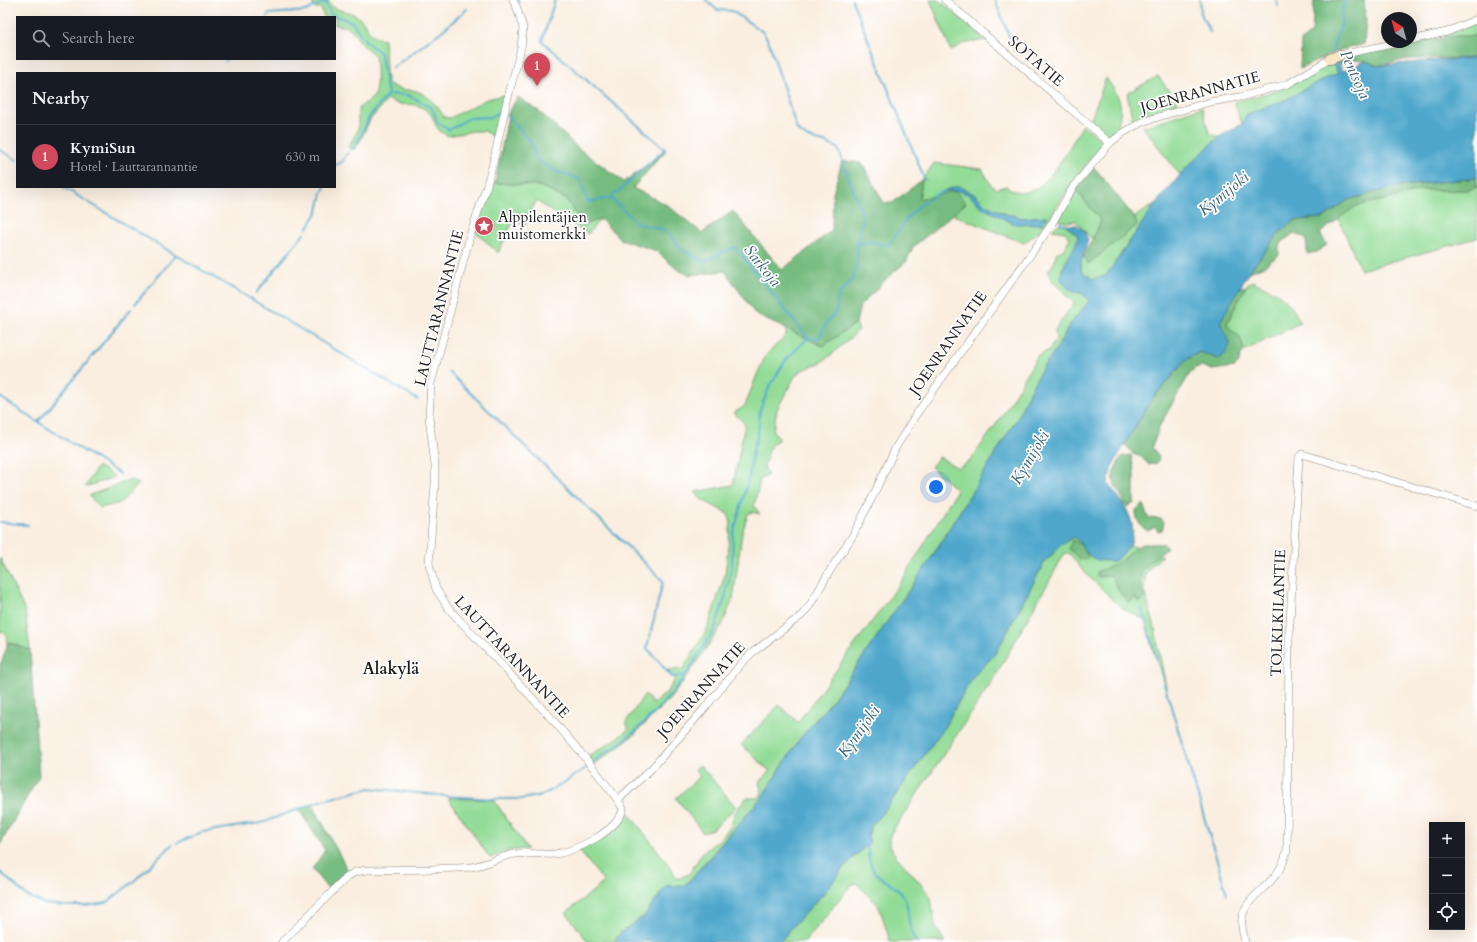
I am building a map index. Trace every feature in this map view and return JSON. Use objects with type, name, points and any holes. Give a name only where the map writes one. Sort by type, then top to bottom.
[{"type":"street","name":"LAUTTARANNANTIE","points":[[513,0],[521,19],[523,37],[493,163],[470,236],[431,384],[429,417],[435,465],[435,484],[430,564],[436,589],[449,609],[552,719],[618,800]]},
{"type":"street","name":"SOTATIE","points":[[945,0],[1110,143]]},
{"type":"street","points":[[1417,39],[1448,32],[1477,19]]},
{"type":"street","name":"JOENRANNATIE","points":[[618,800],[652,768],[741,664],[752,653],[802,615],[810,605],[830,569],[853,535],[896,446],[915,416],[1036,247],[1073,187],[1110,143],[1123,132],[1142,122],[1197,105],[1240,97],[1288,84],[1335,57],[1381,47]]},
{"type":"street","name":"TOLKLKILANTIE","points":[[1246,942],[1242,924],[1244,912],[1252,900],[1279,871],[1286,857],[1287,850],[1289,640],[1299,457],[1302,454],[1477,506]]},
{"type":"street","points":[[282,942],[339,884],[355,872],[367,870],[472,866],[490,863],[515,854],[557,854],[586,844],[603,834],[622,816],[623,809],[618,800]]},
{"type":"green space","points":[[312,0],[328,0],[337,9],[357,16],[364,23],[370,33],[384,39],[387,82],[399,89],[413,90],[428,97],[444,117],[450,118],[487,99],[504,95],[495,138],[485,131],[473,131],[448,136],[440,131],[426,110],[417,105],[398,104],[388,99],[370,120],[359,143],[353,150],[348,147],[358,130],[358,111],[360,107],[374,97],[376,81],[375,55],[362,44],[351,29],[336,25],[336,16],[324,16],[321,8],[314,8]]},
{"type":"green space","points":[[930,0],[939,0],[986,40],[962,44],[951,51]]},
{"type":"green space","points":[[1314,0],[1364,0],[1366,19],[1364,44],[1340,50],[1300,69],[1301,41],[1312,32]]},
{"type":"green space","points":[[1477,23],[1477,39],[1443,41],[1444,36]]},
{"type":"green space","points":[[1457,36],[1477,36],[1477,58],[1407,59],[1377,66],[1366,61],[1354,60],[1339,64],[1338,58],[1387,48],[1417,48],[1417,42]]},
{"type":"green space","points":[[1441,60],[1336,81],[1247,114],[1242,124],[1234,102],[1280,90],[1331,61],[1339,73],[1366,61],[1377,66]]},
{"type":"green space","points":[[1158,76],[1180,106],[1140,120],[1132,118],[1127,93]]},
{"type":"green space","points":[[1106,78],[1116,93],[1120,105],[1120,117],[1115,135],[1107,136],[1090,121]]},
{"type":"green space","points":[[518,97],[540,112],[578,148],[624,182],[666,150],[633,188],[667,205],[702,233],[733,211],[782,270],[832,230],[833,194],[842,161],[862,163],[884,203],[892,203],[922,180],[919,199],[955,191],[966,203],[913,247],[906,262],[889,276],[860,306],[856,323],[823,346],[756,315],[725,271],[689,275],[678,270],[656,251],[620,239],[600,219],[584,225],[566,199],[540,186],[495,183],[509,111]]},
{"type":"green space","points":[[1202,107],[1209,133],[1219,137],[1180,175],[1143,127]]},
{"type":"green space","points":[[1083,125],[1104,142],[1074,180],[1043,228],[1024,243],[951,214],[966,203],[919,200],[922,180],[934,163],[982,169],[991,185],[996,189],[1006,186],[1019,192],[1034,190],[1054,171]]},
{"type":"green space","points":[[1094,167],[1134,217],[1137,225],[1088,264],[1084,256],[1101,221],[1076,190]]},
{"type":"green space","points":[[1477,178],[1477,187],[1469,190],[1420,190],[1397,197],[1356,206],[1320,233],[1327,245],[1316,252],[1307,254],[1306,238],[1294,233],[1279,245],[1279,255],[1264,266],[1249,272],[1279,233],[1295,220],[1323,218],[1348,200],[1399,186]]},
{"type":"green space","points":[[495,183],[540,186],[566,199],[577,216],[600,219],[588,234],[536,201],[525,225],[514,220],[498,253],[475,231],[487,197]]},
{"type":"green space","points":[[1477,187],[1477,238],[1361,270],[1338,218],[1356,206],[1420,190],[1469,190]]},
{"type":"green space","points":[[1076,190],[1101,221],[1092,239],[1076,221],[1066,222],[1058,220]]},
{"type":"green space","points":[[1156,203],[1106,276],[1093,279],[1081,271],[1081,262],[1084,256],[1088,264],[1136,225],[1135,217]]},
{"type":"green space","points":[[1060,223],[1066,225],[1078,236],[1077,243],[1061,271],[1071,291],[1084,294],[1090,301],[1069,326],[1057,348],[1043,367],[1029,392],[1018,417],[928,563],[835,697],[799,740],[762,797],[685,885],[666,886],[644,916],[620,933],[614,942],[588,942],[566,913],[604,882],[579,850],[607,834],[619,824],[627,811],[672,869],[677,879],[689,874],[702,853],[719,840],[731,826],[734,814],[746,798],[757,798],[762,793],[759,783],[770,771],[741,745],[779,705],[798,722],[901,582],[957,490],[931,467],[939,457],[958,468],[970,461],[1002,416],[1038,355],[1048,351],[1056,340],[1055,330],[1074,303],[1054,283],[1048,272],[1055,261],[1056,253],[1063,250],[1070,238],[1065,232],[1052,230]]},
{"type":"green space","points":[[1252,281],[1281,296],[1296,314],[1300,323],[1244,351],[1238,335],[1227,323],[1246,286]]},
{"type":"green space","points":[[1246,286],[1227,323],[1238,335],[1242,343],[1244,351],[1240,356],[1239,363],[1235,367],[1212,370],[1202,366],[1195,368],[1189,375],[1161,423],[1152,447],[1159,457],[1157,463],[1149,465],[1141,457],[1133,454],[1125,444],[1152,399],[1187,359],[1200,352],[1208,354],[1230,344],[1220,322],[1239,288]]},
{"type":"green space","points":[[856,323],[859,330],[831,355],[820,363],[800,371],[794,378],[777,409],[773,431],[779,439],[771,445],[764,466],[768,475],[760,480],[754,506],[760,514],[752,512],[748,514],[742,533],[733,599],[722,625],[669,700],[635,734],[594,765],[588,756],[612,742],[629,729],[626,722],[645,694],[653,704],[665,694],[675,680],[667,670],[683,669],[706,632],[725,575],[731,521],[727,513],[702,500],[695,492],[733,485],[745,424],[734,413],[745,406],[766,355],[786,335],[786,328],[823,346]]},
{"type":"green space","points":[[1131,455],[1134,470],[1134,503],[1127,507],[1116,487],[1113,477],[1122,456]]},
{"type":"green space","points":[[98,466],[115,477],[85,487]]},
{"type":"green space","points":[[131,480],[139,484],[120,503],[100,508],[90,497],[90,495]]},
{"type":"green space","points":[[1142,504],[1145,506],[1146,513],[1149,518],[1161,519],[1164,523],[1162,530],[1158,531],[1155,527],[1148,531],[1140,525],[1137,520],[1136,510]]},
{"type":"green space","points":[[1074,537],[1115,561],[1130,545],[1162,556],[1151,566],[1145,576],[1144,590],[1154,624],[1166,687],[1152,648],[1145,620],[1122,608],[1083,571],[1070,554],[1065,553],[993,680],[890,835],[890,846],[895,855],[931,898],[935,926],[945,942],[890,942],[878,905],[856,883],[850,886],[805,942],[780,942],[793,925],[824,893],[844,867],[870,842],[868,836],[871,826],[885,810],[943,729],[973,677],[996,653],[1044,563],[1062,544]]},
{"type":"green space","points":[[1072,540],[1081,544],[1088,556],[1087,559],[1080,559],[1069,549]]},
{"type":"green space","points":[[1142,544],[1164,544],[1167,549],[1150,562],[1142,572],[1140,585],[1144,600],[1139,602],[1135,597],[1132,601],[1128,602],[1120,593],[1111,575],[1100,577],[1096,575],[1098,571],[1120,561],[1137,546]]},
{"type":"green space","points":[[0,558],[25,611],[30,650],[7,642],[6,635],[2,631],[0,633]]},
{"type":"green space","points":[[7,642],[30,650],[39,776],[0,845],[0,666],[7,647]]},
{"type":"green space","points":[[700,765],[736,807],[714,828],[703,833],[676,798],[700,776],[695,769]]},
{"type":"green space","points":[[448,798],[494,800],[527,849],[508,851],[490,858]]},
{"type":"green space","points":[[312,803],[348,871],[327,888],[312,869],[325,850],[299,810]]},
{"type":"water","name":"Kymijoki","points":[[1338,58],[1342,72],[1366,61],[1377,66],[1477,58],[1477,178],[1399,186],[1348,200],[1323,218],[1295,220],[1279,233],[1249,272],[1220,322],[1230,344],[1226,353],[1219,359],[1200,352],[1187,359],[1152,399],[1112,466],[1108,484],[1128,512],[1133,528],[1129,547],[1115,561],[1098,560],[1092,558],[1074,537],[1062,544],[1044,563],[996,653],[973,677],[943,729],[885,810],[871,826],[868,836],[870,842],[844,867],[824,893],[780,942],[614,942],[620,933],[645,916],[666,886],[686,885],[762,797],[799,740],[835,697],[928,563],[1018,417],[1029,392],[1043,367],[1057,348],[1069,326],[1089,301],[1084,294],[1071,291],[1061,280],[1063,268],[1078,236],[1066,225],[1077,225],[1085,232],[1088,240],[1081,262],[1081,271],[1093,279],[1106,276],[1156,203],[1188,166],[1219,137],[1242,124],[1247,114],[1283,101],[1338,73],[1331,61]]},
{"type":"water","points":[[958,186],[976,195],[986,205],[1008,215],[1015,215],[1021,218],[1048,216],[1042,224],[1022,225],[1012,223],[981,207],[968,194],[959,191],[943,191]]},
{"type":"waterway","name":"Sarkoja","points":[[324,0],[331,14],[352,22],[367,43],[380,52],[388,94],[408,95],[432,108],[438,123],[449,130],[469,118],[491,117],[500,112],[502,113]]},
{"type":"waterway","points":[[555,0],[542,41],[665,149],[611,198]]},
{"type":"waterway","points":[[706,0],[717,10],[732,11],[763,32],[769,42],[797,130],[808,138],[824,142],[838,148],[863,217],[857,244]]},
{"type":"waterway","points":[[852,0],[925,180]]},
{"type":"waterway","points":[[995,0],[1015,51]]},
{"type":"waterway","points":[[1200,0],[1201,14],[1210,32]]},
{"type":"waterway","points":[[1276,0],[1278,6]]},
{"type":"waterway","name":"Pentsoja","points":[[1333,55],[1333,47],[1340,29],[1341,13],[1345,4],[1343,0]]},
{"type":"waterway","points":[[268,16],[269,14],[306,11],[320,4],[326,3]]},
{"type":"waterway","points":[[392,68],[442,31],[467,9]]},
{"type":"waterway","points":[[352,149],[356,146],[370,116],[388,94]]},
{"type":"waterway","name":"Sarkoja","points":[[506,115],[531,142],[537,160],[555,171],[580,179],[588,202],[611,198],[637,223],[667,231],[681,249],[703,262],[735,247],[808,338],[818,339],[829,320],[836,312],[838,295],[852,281],[857,266],[857,244],[870,242],[888,245],[916,209],[927,200],[945,191]]},
{"type":"waterway","points":[[0,150],[16,159]]},
{"type":"waterway","points":[[336,165],[342,162],[348,153]]},
{"type":"waterway","points":[[65,188],[176,255]]},
{"type":"waterway","points":[[307,229],[318,211],[324,188]]},
{"type":"waterway","points":[[1060,223],[1068,225]]},
{"type":"waterway","points":[[256,293],[304,234]]},
{"type":"waterway","points":[[135,304],[176,255],[251,299],[252,298]]},
{"type":"waterway","points":[[251,299],[418,400]]},
{"type":"waterway","points":[[0,397],[38,422],[131,309]]},
{"type":"waterway","points":[[594,761],[627,738],[666,700],[684,678],[715,628],[725,598],[732,566],[733,535],[749,477],[753,450],[758,433],[760,410],[769,388],[785,361],[808,338]]},
{"type":"waterway","points":[[449,372],[663,581],[647,648],[672,677],[685,675]]},
{"type":"waterway","points":[[38,422],[120,474]]},
{"type":"waterway","points":[[0,522],[28,525]]},
{"type":"waterway","points":[[1142,609],[1227,894]]},
{"type":"waterway","points":[[177,843],[202,832],[261,823],[320,801],[370,788],[447,796],[522,799],[542,795],[556,788],[586,768]]},
{"type":"waterway","points":[[865,844],[868,849],[870,863],[873,870],[876,874],[897,889],[904,897],[907,906],[910,930],[917,942]]},
{"type":"waterway","points":[[0,872],[27,896],[45,904],[86,906],[106,903],[133,882],[172,845]]},
{"type":"place","name":"KymiSun","points":[[537,86]]},
{"type":"place","name":"Alppilentäjien muistomerkki","points":[[484,226]]},
{"type":"district","name":"Alakylä","points":[[391,668]]}]
